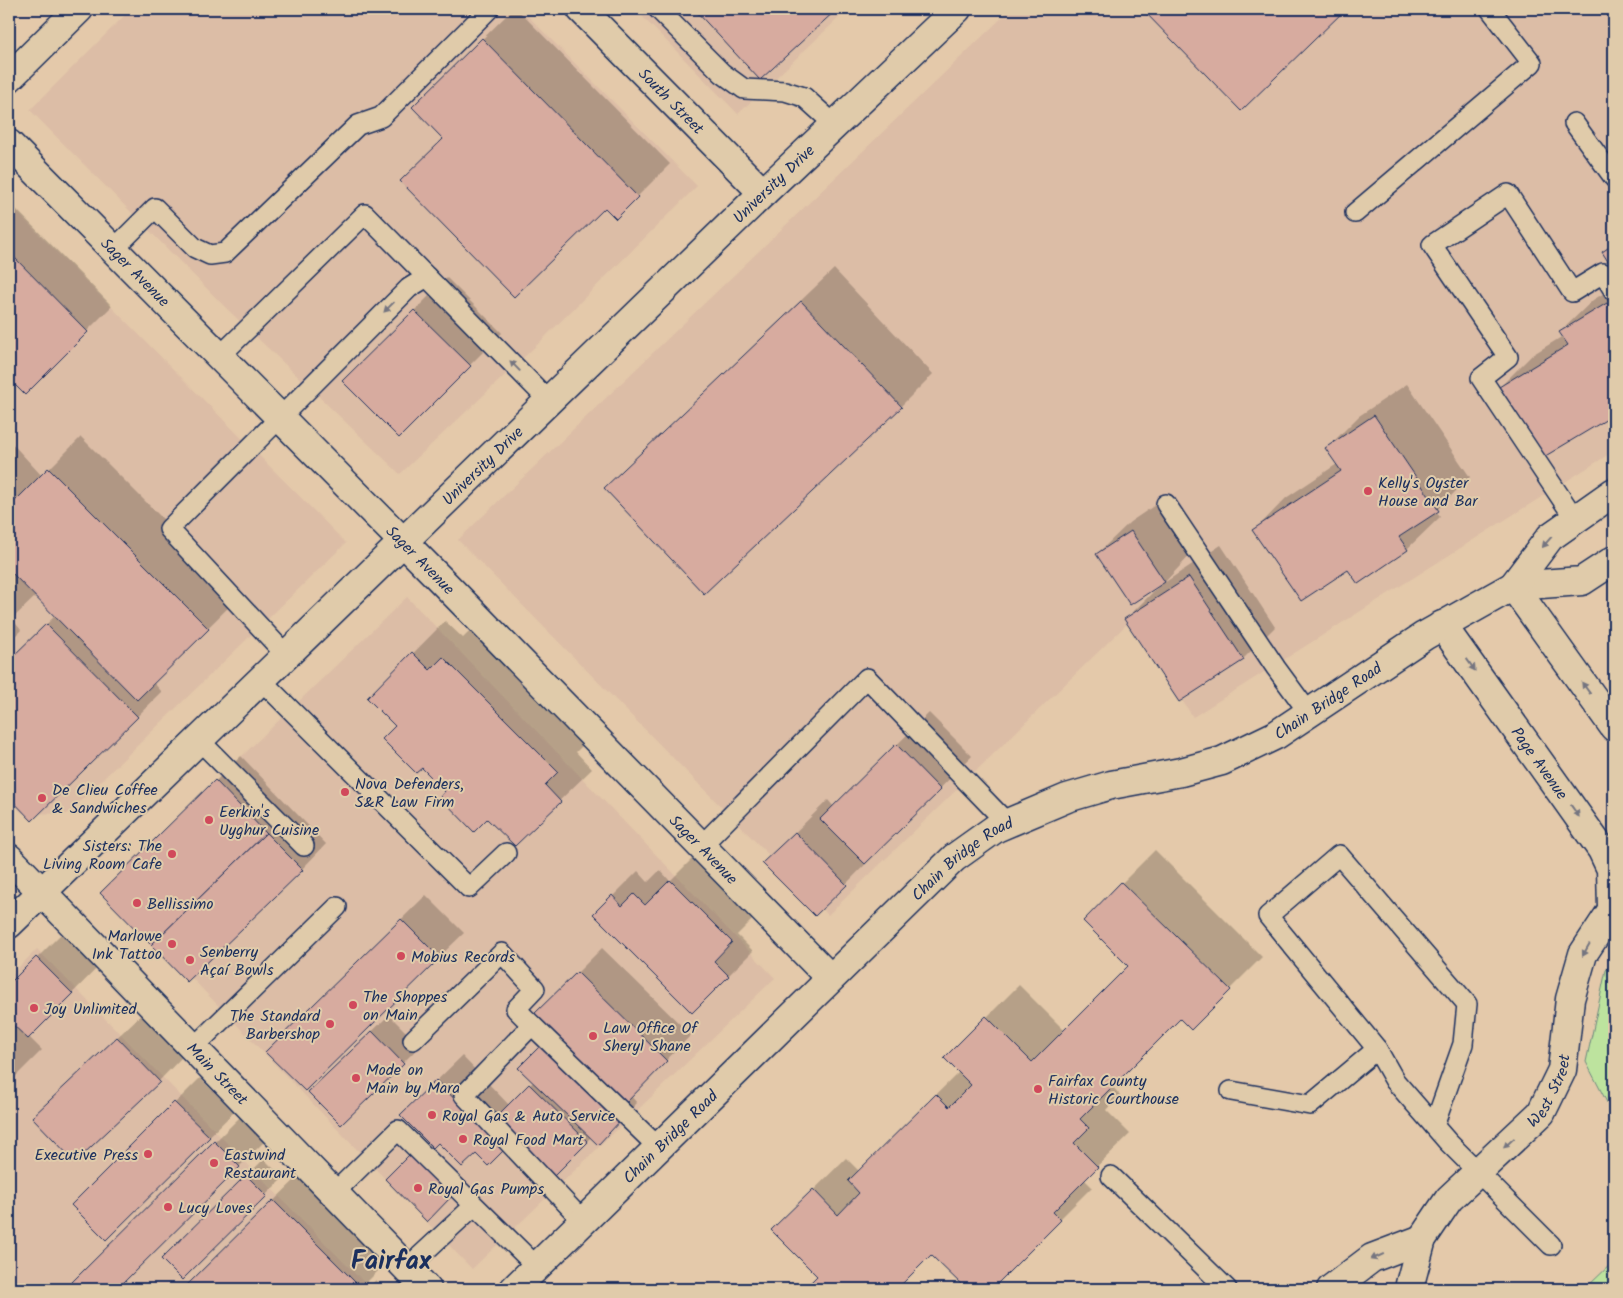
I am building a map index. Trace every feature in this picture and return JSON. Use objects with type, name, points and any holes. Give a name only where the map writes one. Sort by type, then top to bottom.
[{"type":"street","points":[[9,78],[79,9]]},
{"type":"street","name":"South Street","points":[[581,9],[763,193]]},
{"type":"street","name":"University Drive","points":[[9,924],[763,193],[957,9]]},
{"type":"street","name":"Sager Avenue","points":[[9,144],[404,542],[830,978]]},
{"type":"street","name":"Chain Bridge Road","points":[[514,1289],[954,858],[996,828],[1068,798],[1111,785],[1181,772],[1222,761],[1276,735],[1442,625],[1512,586],[1550,538],[1614,492]]},
{"type":"street","name":"Chain Bridge Road","points":[[1512,586],[1582,581],[1614,560]]},
{"type":"street","points":[[1512,586],[1614,728]]},
{"type":"street","name":"Page Avenue","points":[[1442,625],[1602,850],[1611,869],[1613,908]]},
{"type":"street","name":"Main Street","points":[[9,858],[427,1289]]},
{"type":"street","name":"West Street","points":[[1412,1289],[1410,1284],[1422,1239],[1449,1199],[1542,1113],[1562,1070],[1570,999],[1583,954],[1613,908]]},
{"type":"street","points":[[1331,1289],[1372,1258],[1422,1239]]},
{"type":"lane","points":[[114,250],[155,208],[195,248],[210,256],[225,253],[358,125],[381,117],[489,9]]},
{"type":"lane","points":[[658,9],[722,73],[744,89],[785,91],[804,97],[835,125]]},
{"type":"lane","points":[[1355,213],[1532,63],[1490,9]]},
{"type":"lane","points":[[1574,123],[1614,178]]},
{"type":"lane","points":[[1574,519],[1481,378],[1508,357],[1432,245],[1508,194],[1572,292],[1603,273],[1614,290]]},
{"type":"lane","points":[[220,356],[365,214],[549,401]]},
{"type":"lane","points":[[287,656],[169,529],[279,416],[409,288],[427,277]]},
{"type":"lane","points":[[1166,504],[1276,668],[1309,713]]},
{"type":"lane","points":[[701,846],[867,678],[1007,823]]},
{"type":"lane","points":[[261,680],[469,888],[506,853]]},
{"type":"lane","points":[[199,740],[304,846]]},
{"type":"lane","points":[[1434,1126],[1462,1044],[1467,1004],[1339,855],[1268,916],[1377,1049],[1395,1081],[1434,1126],[1551,1245]]},
{"type":"lane","points":[[193,1048],[337,907]]},
{"type":"lane","points":[[413,1040],[502,953],[535,989],[516,1009],[658,1148]]},
{"type":"lane","points":[[532,1025],[464,1095],[583,1221]]},
{"type":"lane","points":[[1231,1090],[1310,1105],[1377,1049]]},
{"type":"lane","points":[[334,1194],[398,1130],[537,1267]]},
{"type":"lane","points":[[1111,1176],[1227,1289]]},
{"type":"lane","points":[[407,1268],[474,1206]]},
{"type":"shaded area","points":[[131,9],[521,9],[697,186],[539,343],[400,474],[226,308],[30,110]]},
{"type":"shaded area","points":[[635,9],[848,9],[738,114]]},
{"type":"shaded area","points":[[1011,9],[1614,9],[1614,451],[1193,717],[1130,621],[828,915],[458,540]]},
{"type":"shaded area","points":[[9,204],[346,543],[67,814],[22,813],[9,800]]},
{"type":"shaded area","points":[[407,597],[775,978],[472,1269],[105,888]]},
{"type":"shaded area","points":[[37,949],[370,1289],[9,1289],[9,977]]},
{"type":"green space","points":[[1614,961],[1614,1116],[1586,1062],[1606,970]]},
{"type":"green space","points":[[1614,1261],[1614,1289],[1585,1289]]},
{"type":"building","points":[[694,9],[837,9],[760,80]]},
{"type":"building","points":[[1142,9],[1346,9],[1241,111]]},
{"type":"building","points":[[482,38],[638,197],[616,219],[605,208],[514,297],[400,181],[443,139],[412,107]]},
{"type":"building","points":[[1614,244],[1614,271],[1602,252]]},
{"type":"building","points":[[9,252],[88,332],[25,395],[9,379]]},
{"type":"building","points":[[801,301],[902,407],[704,594],[604,488]]},
{"type":"building","points":[[1607,303],[1614,314],[1614,415],[1542,458],[1499,387],[1568,345],[1559,332]]},
{"type":"building","points":[[414,310],[471,366],[399,438],[342,381]]},
{"type":"building","name":"Kelly's Oyster House and Bar","points":[[1374,415],[1439,511],[1399,537],[1408,550],[1358,584],[1348,570],[1301,601],[1252,530],[1341,471],[1325,448]]},
{"type":"building","points":[[48,468],[209,629],[137,700],[9,570],[9,507]]},
{"type":"building","points":[[1131,531],[1165,582],[1130,605],[1096,554]]},
{"type":"building","points":[[1189,577],[1244,660],[1179,702],[1124,619]]},
{"type":"building","points":[[46,624],[138,717],[32,821],[9,797],[9,660]]},
{"type":"building","points":[[412,652],[430,670],[443,657],[558,772],[545,785],[561,802],[515,846],[487,819],[474,832],[440,797],[445,791],[422,768],[416,773],[382,739],[395,726],[367,698]]},
{"type":"building","points":[[896,744],[941,790],[865,864],[820,819]]},
{"type":"building","points":[[215,780],[266,833],[151,945],[100,893]]},
{"type":"building","points":[[795,832],[847,885],[815,916],[762,863]]},
{"type":"building","points":[[266,833],[303,870],[187,982],[151,945]]},
{"type":"building","points":[[670,880],[732,942],[714,961],[729,976],[692,1013],[593,914],[612,895],[622,906],[634,894],[645,905]]},
{"type":"building","name":"Fairfax County Historic Courthouse","points":[[1121,882],[1231,990],[1191,1030],[1180,1019],[1080,1119],[1089,1128],[1074,1143],[1098,1167],[1053,1212],[1061,1220],[992,1289],[966,1289],[931,1255],[897,1289],[804,1289],[817,1276],[771,1230],[813,1189],[838,1215],[859,1193],[848,1181],[936,1094],[949,1107],[971,1085],[944,1058],[986,1016],[1032,1062],[1128,966],[1083,921]]},
{"type":"building","name":"The Shoppes on Main","points":[[401,919],[440,958],[305,1091],[265,1052]]},
{"type":"building","name":"Joy Unlimited","points":[[36,957],[73,994],[28,1039],[9,1021],[9,984]]},
{"type":"building","points":[[577,972],[667,1061],[622,1107],[532,1016]]},
{"type":"building","name":"Mode on Main by Mara","points":[[372,1031],[404,1064],[341,1125],[308,1092]]},
{"type":"building","points":[[117,1037],[160,1082],[75,1162],[32,1117]]},
{"type":"building","points":[[542,1044],[621,1120],[598,1145],[518,1068]]},
{"type":"building","points":[[436,1080],[504,1150],[488,1166],[476,1154],[462,1167],[438,1143],[433,1148],[400,1115]]},
{"type":"building","points":[[529,1084],[588,1142],[554,1176],[496,1117]]},
{"type":"building","points":[[174,1102],[210,1137],[106,1240],[71,1205]]},
{"type":"building","points":[[214,1141],[240,1167],[117,1289],[79,1289],[72,1282]]},
{"type":"building","name":"Royal Gas Pumps","points":[[409,1155],[451,1197],[427,1222],[385,1179]]},
{"type":"building","points":[[246,1175],[267,1196],[182,1280],[161,1259]]},
{"type":"building","points":[[273,1200],[362,1289],[183,1289]]},
{"type":"place","name":"Kelly's Oyster House and Bar","points":[[1368,491]]},
{"type":"place","name":"Nova Defenders, S&R Law Firm","points":[[345,792]]},
{"type":"place","name":"De Clieu Coffee & Sandwiches","points":[[42,798]]},
{"type":"place","name":"Eerkin's Uyghur Cuisine","points":[[209,820]]},
{"type":"place","name":"Sisters: The Living Room Cafe","points":[[172,854]]},
{"type":"place","name":"Bellissimo","points":[[137,903]]},
{"type":"place","name":"Marlowe Ink Tattoo","points":[[172,944]]},
{"type":"place","name":"Mobius Records","points":[[401,956]]},
{"type":"place","name":"Senberry Açaí Bowls","points":[[190,960]]},
{"type":"place","name":"The Shoppes on Main","points":[[353,1005]]},
{"type":"place","name":"Joy Unlimited","points":[[34,1008]]},
{"type":"place","name":"The Standard Barbershop","points":[[330,1024]]},
{"type":"place","name":"Law Office Of Sheryl Shane","points":[[593,1036]]},
{"type":"place","name":"Mode on Main by Mara","points":[[356,1078]]},
{"type":"place","name":"Fairfax County Historic Courthouse","points":[[1038,1089]]},
{"type":"place","name":"Royal Gas & Auto Service","points":[[432,1115]]},
{"type":"place","name":"Royal Food Mart","points":[[463,1139]]},
{"type":"place","name":"Executive Press","points":[[148,1154]]},
{"type":"place","name":"Eastwind Restaurant","points":[[214,1163]]},
{"type":"place","name":"Royal Gas Pumps","points":[[418,1188]]},
{"type":"place","name":"Lucy Loves","points":[[168,1207]]},
{"type":"district","name":"Fairfax","points":[[391,1260]]}]
